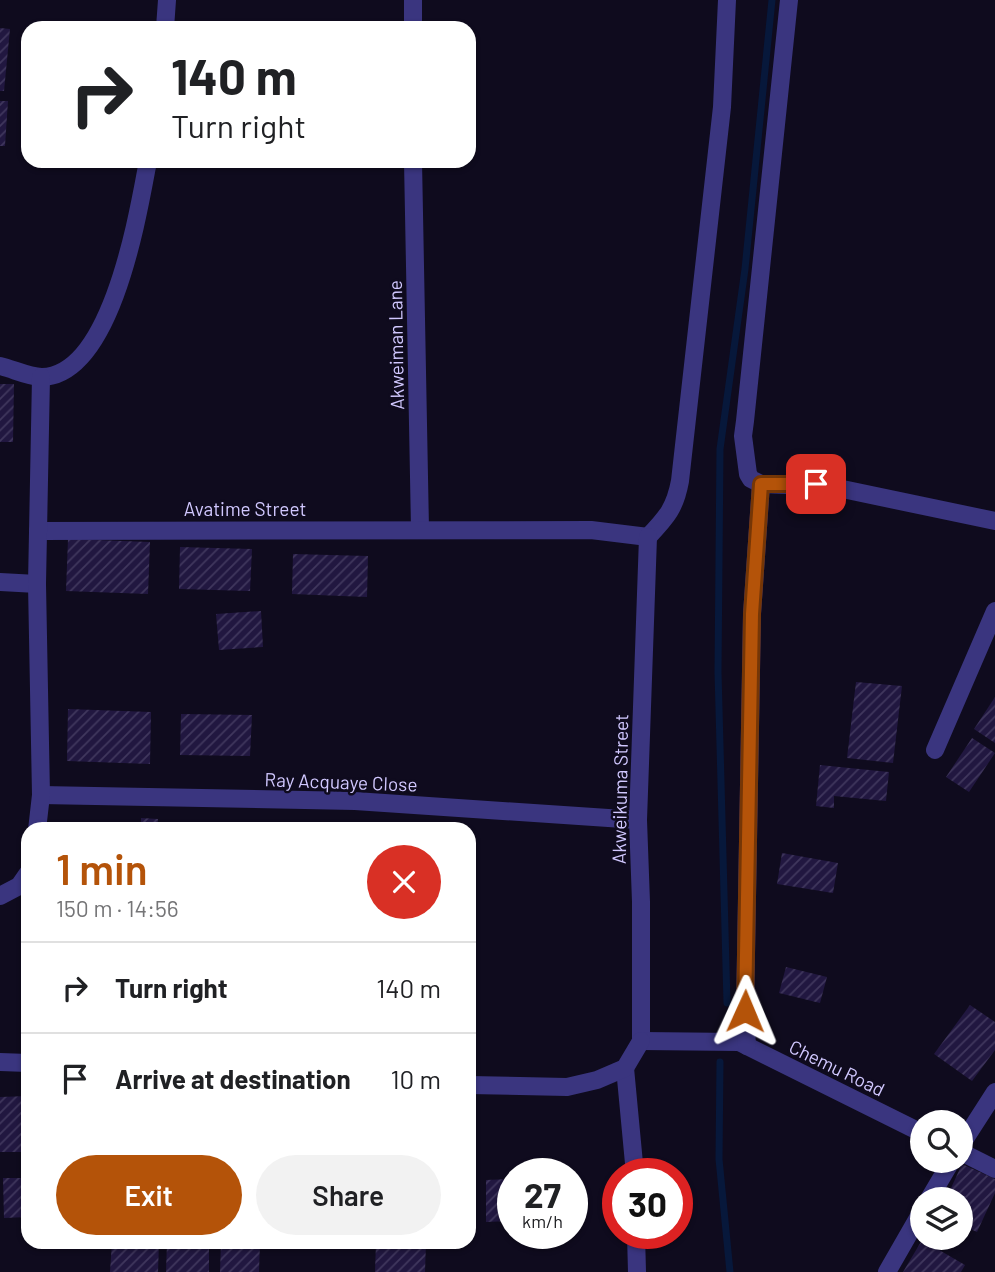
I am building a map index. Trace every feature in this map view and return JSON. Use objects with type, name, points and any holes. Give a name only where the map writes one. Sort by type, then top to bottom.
[{"type":"street","points":[[166,21],[167,0]]},
{"type":"street","points":[[413,0],[413,21]]},
{"type":"street","points":[[648,537],[670,514],[677,500],[680,481],[722,107],[727,0]]},
{"type":"street","points":[[789,0],[743,436],[748,474],[751,480],[761,484],[833,487],[995,521]]},
{"type":"street","points":[[0,366],[41,377],[60,373],[75,364],[89,349],[127,261],[147,168]]},
{"type":"street","name":"Akweiman Lane","points":[[413,168],[421,529]]},
{"type":"street","points":[[38,822],[41,795],[37,584],[41,377]]},
{"type":"street","points":[[743,1044],[751,627],[761,484]]},
{"type":"street","name":"Avatime Street","points":[[38,531],[590,530],[648,537]]},
{"type":"street","name":"Akweikuma Street","points":[[641,1041],[638,820],[648,537]]},
{"type":"street","points":[[1,579],[37,584]]},
{"type":"street","points":[[935,750],[995,611]]},
{"type":"street","name":"Ray Acquaye Close","points":[[41,795],[355,801],[638,820]]},
{"type":"street","points":[[0,896],[21,883]]},
{"type":"street","points":[[633,1158],[625,1068],[641,1041]]},
{"type":"street","name":"Chemu Road","points":[[641,1041],[743,1044],[910,1127]]},
{"type":"street","points":[[0,1062],[21,1063]]},
{"type":"street","points":[[476,1085],[567,1087],[597,1080],[625,1068]]},
{"type":"street","points":[[973,1126],[995,1091]]},
{"type":"street","points":[[973,1158],[995,1169]]},
{"type":"street","points":[[887,1272],[910,1232]]},
{"type":"street","points":[[636,1249],[636,1272]]},
{"type":"building","points":[[0,28],[10,29],[4,91],[0,91]]},
{"type":"building","points":[[0,101],[8,101],[5,146],[0,146]]},
{"type":"building","points":[[0,384],[14,384],[13,442],[0,442]]},
{"type":"building","points":[[68,539],[150,542],[148,594],[66,591]]},
{"type":"building","points":[[180,547],[252,549],[250,591],[179,589]]},
{"type":"building","points":[[293,554],[368,556],[367,597],[292,594]]},
{"type":"building","points":[[261,611],[263,647],[219,650],[216,614]]},
{"type":"building","points":[[856,682],[902,686],[893,763],[847,758]]},
{"type":"building","points":[[995,697],[995,743],[974,729]]},
{"type":"building","points":[[68,709],[151,712],[150,764],[67,761]]},
{"type":"building","points":[[181,714],[252,715],[250,756],[180,755]]},
{"type":"building","points":[[972,738],[995,753],[969,792],[946,777]]},
{"type":"building","points":[[820,765],[889,772],[886,801],[834,796],[834,808],[816,806]]},
{"type":"building","points":[[141,818],[158,819],[158,822],[141,822]]},
{"type":"building","points":[[782,853],[838,863],[833,893],[777,884]]},
{"type":"building","points":[[786,967],[827,977],[820,1003],[779,993]]},
{"type":"building","points":[[970,1005],[995,1022],[995,1050],[972,1081],[934,1054]]},
{"type":"building","points":[[21,1096],[21,1152],[0,1152],[0,1097]]},
{"type":"building","points":[[973,1169],[995,1179],[995,1193],[977,1232],[973,1230],[973,1187],[951,1187],[958,1173],[973,1173]]},
{"type":"building","points":[[3,1178],[21,1178],[21,1217],[4,1218]]},
{"type":"building","points":[[486,1180],[497,1180],[497,1222],[486,1222]]},
{"type":"building","points":[[112,1249],[159,1249],[158,1272],[110,1272]]},
{"type":"building","points":[[167,1249],[209,1249],[209,1272],[166,1272]]},
{"type":"building","points":[[221,1249],[260,1249],[259,1272],[220,1272]]},
{"type":"building","points":[[376,1249],[426,1249],[425,1272],[375,1272]]},
{"type":"building","points":[[916,1250],[939,1250],[965,1265],[961,1272],[903,1272]]},
{"type":"waterway","points":[[727,1003],[718,672],[720,449],[745,269],[772,0]]},
{"type":"waterway","points":[[720,1062],[719,1159],[730,1272]]},
{"type":"route","points":[[745,1011],[752,614],[761,484],[816,484]]}]
